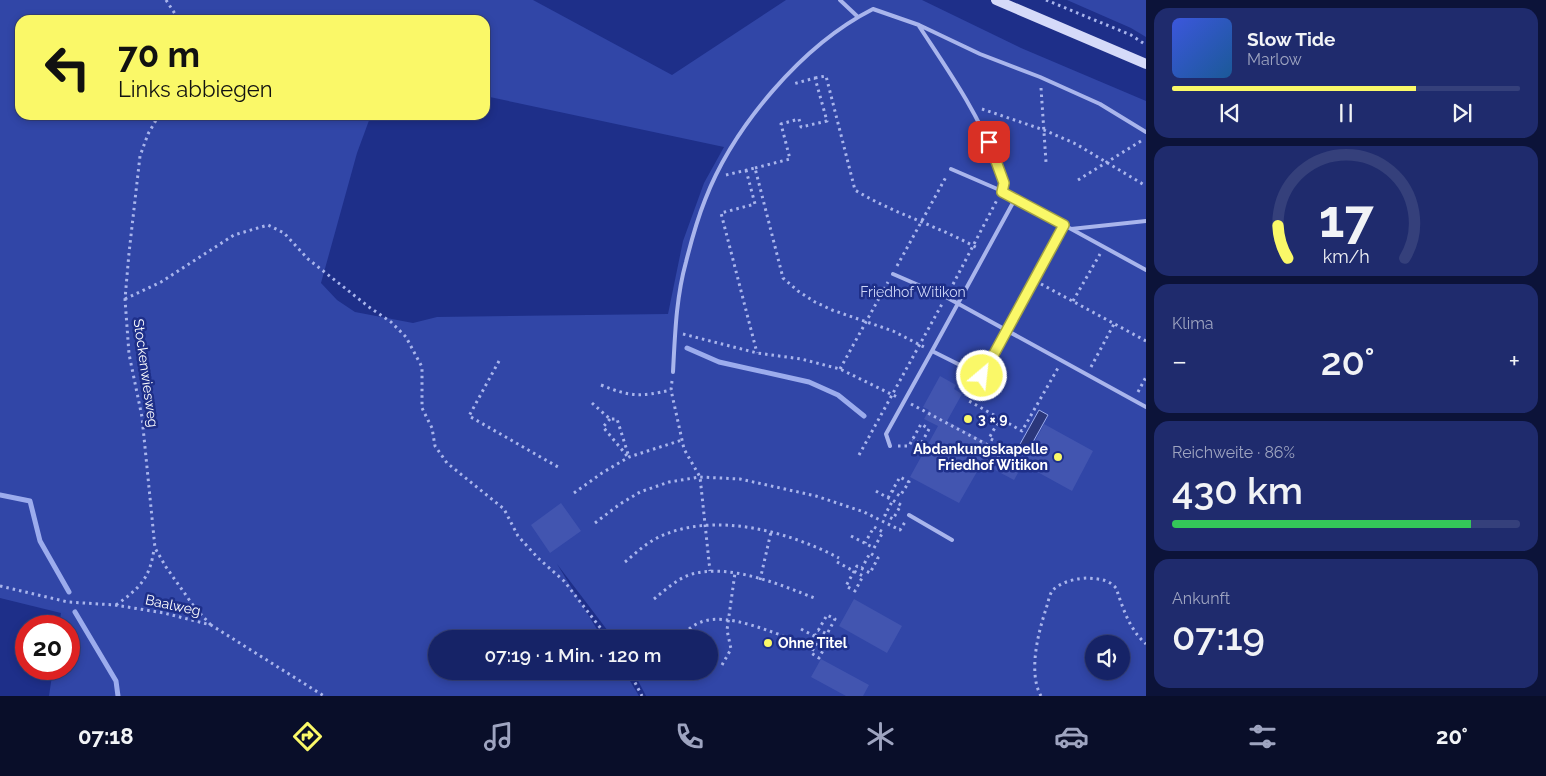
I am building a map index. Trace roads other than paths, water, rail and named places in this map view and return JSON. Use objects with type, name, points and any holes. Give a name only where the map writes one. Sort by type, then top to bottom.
[{"type":"main road","points":[[996,0],[1146,64]]},
{"type":"lane","points":[[840,0],[858,17]]},
{"type":"lane","points":[[673,372],[677,311],[685,263],[705,200],[716,178],[735,143],[775,89],[816,49],[858,17],[873,10],[919,25],[980,54],[1040,77],[1100,104],[1146,132]]},
{"type":"lane","points":[[919,25],[970,105],[989,142],[1004,183],[1002,192]]},
{"type":"lane","points":[[951,168],[1016,199],[1146,270]]},
{"type":"lane","points":[[890,446],[886,434],[1016,199]]},
{"type":"lane","points":[[1071,229],[1146,221]]},
{"type":"lane","points":[[932,351],[982,376],[1064,225]]},
{"type":"lane","points":[[893,274],[958,303],[1146,407]]},
{"type":"lane","points":[[909,515],[952,540]]},
{"type":"water","points":[[1039,410],[1048,415],[1028,451],[1019,446]]},
{"type":"waterway","points":[[687,348],[719,362],[809,382],[838,395],[864,416]]},
{"type":"waterway","points":[[0,495],[30,501],[40,541],[69,592]]},
{"type":"waterway","points":[[75,612],[116,681],[118,696]]},
{"type":"place","name":"3 × 9","points":[[968,419]]},
{"type":"place","name":"Abdankungskapelle Friedhof Witikon","points":[[1058,457]]},
{"type":"place","name":"Ohne Titel","points":[[768,643]]},
{"type":"park label","name":"Friedhof Witikon","points":[[913,292]]}]
